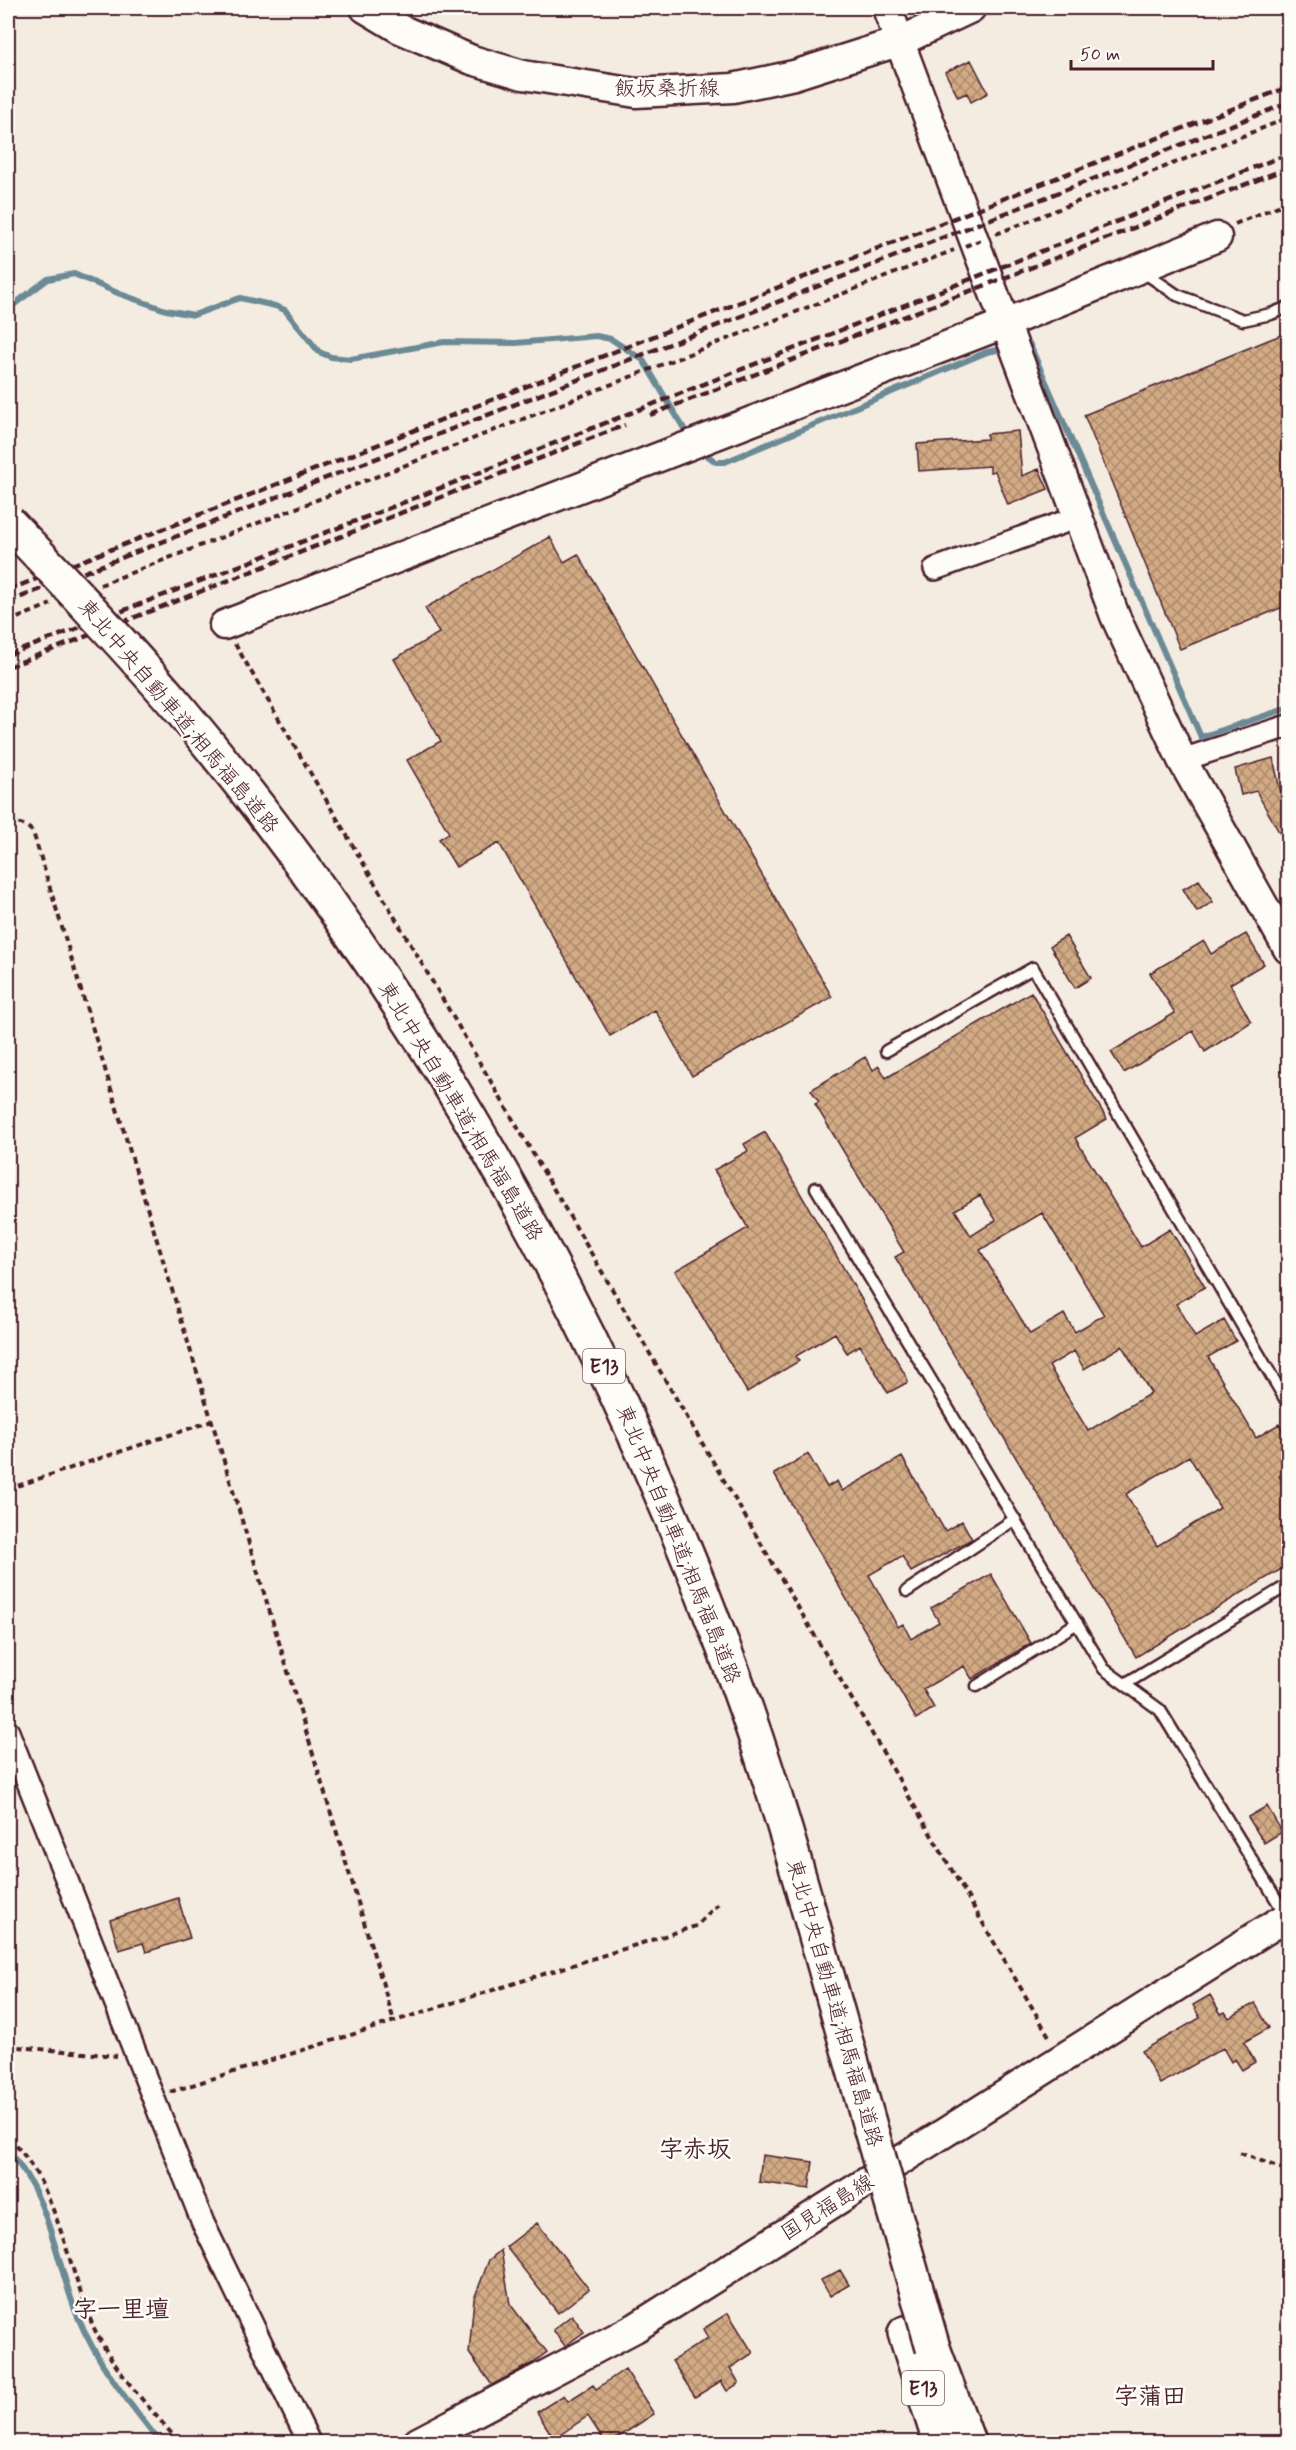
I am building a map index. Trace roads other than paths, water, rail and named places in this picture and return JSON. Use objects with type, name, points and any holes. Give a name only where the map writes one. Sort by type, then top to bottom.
[{"type":"highway","name":"東北中央自動車道;相馬福島道路","points":[[8,522],[86,604],[178,708],[290,849],[384,981],[470,1118],[519,1200],[587,1329],[668,1508],[725,1651],[785,1825],[919,2340],[940,2442]]},
{"type":"highway","name":"東北中央自動車道;相馬福島道路","points":[[8,547],[130,679],[275,858],[360,977],[458,1129],[509,1216],[581,1356],[652,1515],[722,1691],[759,1804],[871,2219],[963,2442]]},
{"type":"highway","points":[[919,2340],[924,2442]]},
{"type":"highway","points":[[919,2340],[968,2442]]},
{"type":"street","name":"飯坂桑折線","points":[[365,8],[428,42],[472,60],[523,75],[636,93],[733,88],[794,75],[901,41],[971,8]]},
{"type":"street","points":[[887,8],[1115,616],[1182,760],[1288,949]]},
{"type":"street","points":[[224,625],[1006,323],[1217,237]]},
{"type":"street","points":[[935,569],[1078,517]]},
{"type":"street","points":[[1182,760],[1288,726]]},
{"type":"street","points":[[8,1732],[203,2223],[309,2442]]},
{"type":"street","name":"国見福島線","points":[[418,2442],[635,2328],[1061,2057],[1288,1917]]},
{"type":"lane","points":[[1139,269],[1177,295],[1244,320],[1271,314],[1288,307]]},
{"type":"lane","points":[[886,1051],[1033,968],[1288,1404]]},
{"type":"lane","points":[[816,1188],[1104,1669],[1160,1710],[1288,1917]]},
{"type":"lane","points":[[907,1591],[1015,1519]]},
{"type":"lane","points":[[1125,1684],[1288,1585]]},
{"type":"lane","points":[[977,1686],[1077,1623]]},
{"type":"waterway","points":[[8,309],[48,279],[74,274],[120,294],[166,310],[194,315],[240,298],[275,306],[285,310],[319,352],[331,357],[351,359],[444,342],[516,343],[596,336],[611,339],[643,360],[689,437]]},
{"type":"waterway","points":[[1020,345],[1029,343],[1201,737],[1288,708]]},
{"type":"waterway","points":[[700,450],[716,462],[725,462],[987,352],[1007,348]]},
{"type":"waterway","points":[[8,2151],[22,2168],[42,2208],[77,2315],[85,2332],[114,2382],[160,2442]]},
{"type":"railway","points":[[8,590],[1288,87]]},
{"type":"railway","points":[[8,602],[1288,103]]},
{"type":"railway","points":[[8,655],[387,509],[1288,154]]},
{"type":"railway","points":[[650,415],[1288,168]]},
{"type":"railway","points":[[8,667],[625,425]]},
{"type":"district","name":"字赤坂","points":[[695,2149]]},
{"type":"district","name":"字一里壇","points":[[121,2309]]},
{"type":"district","name":"字蒲田","points":[[1150,2396]]}]
